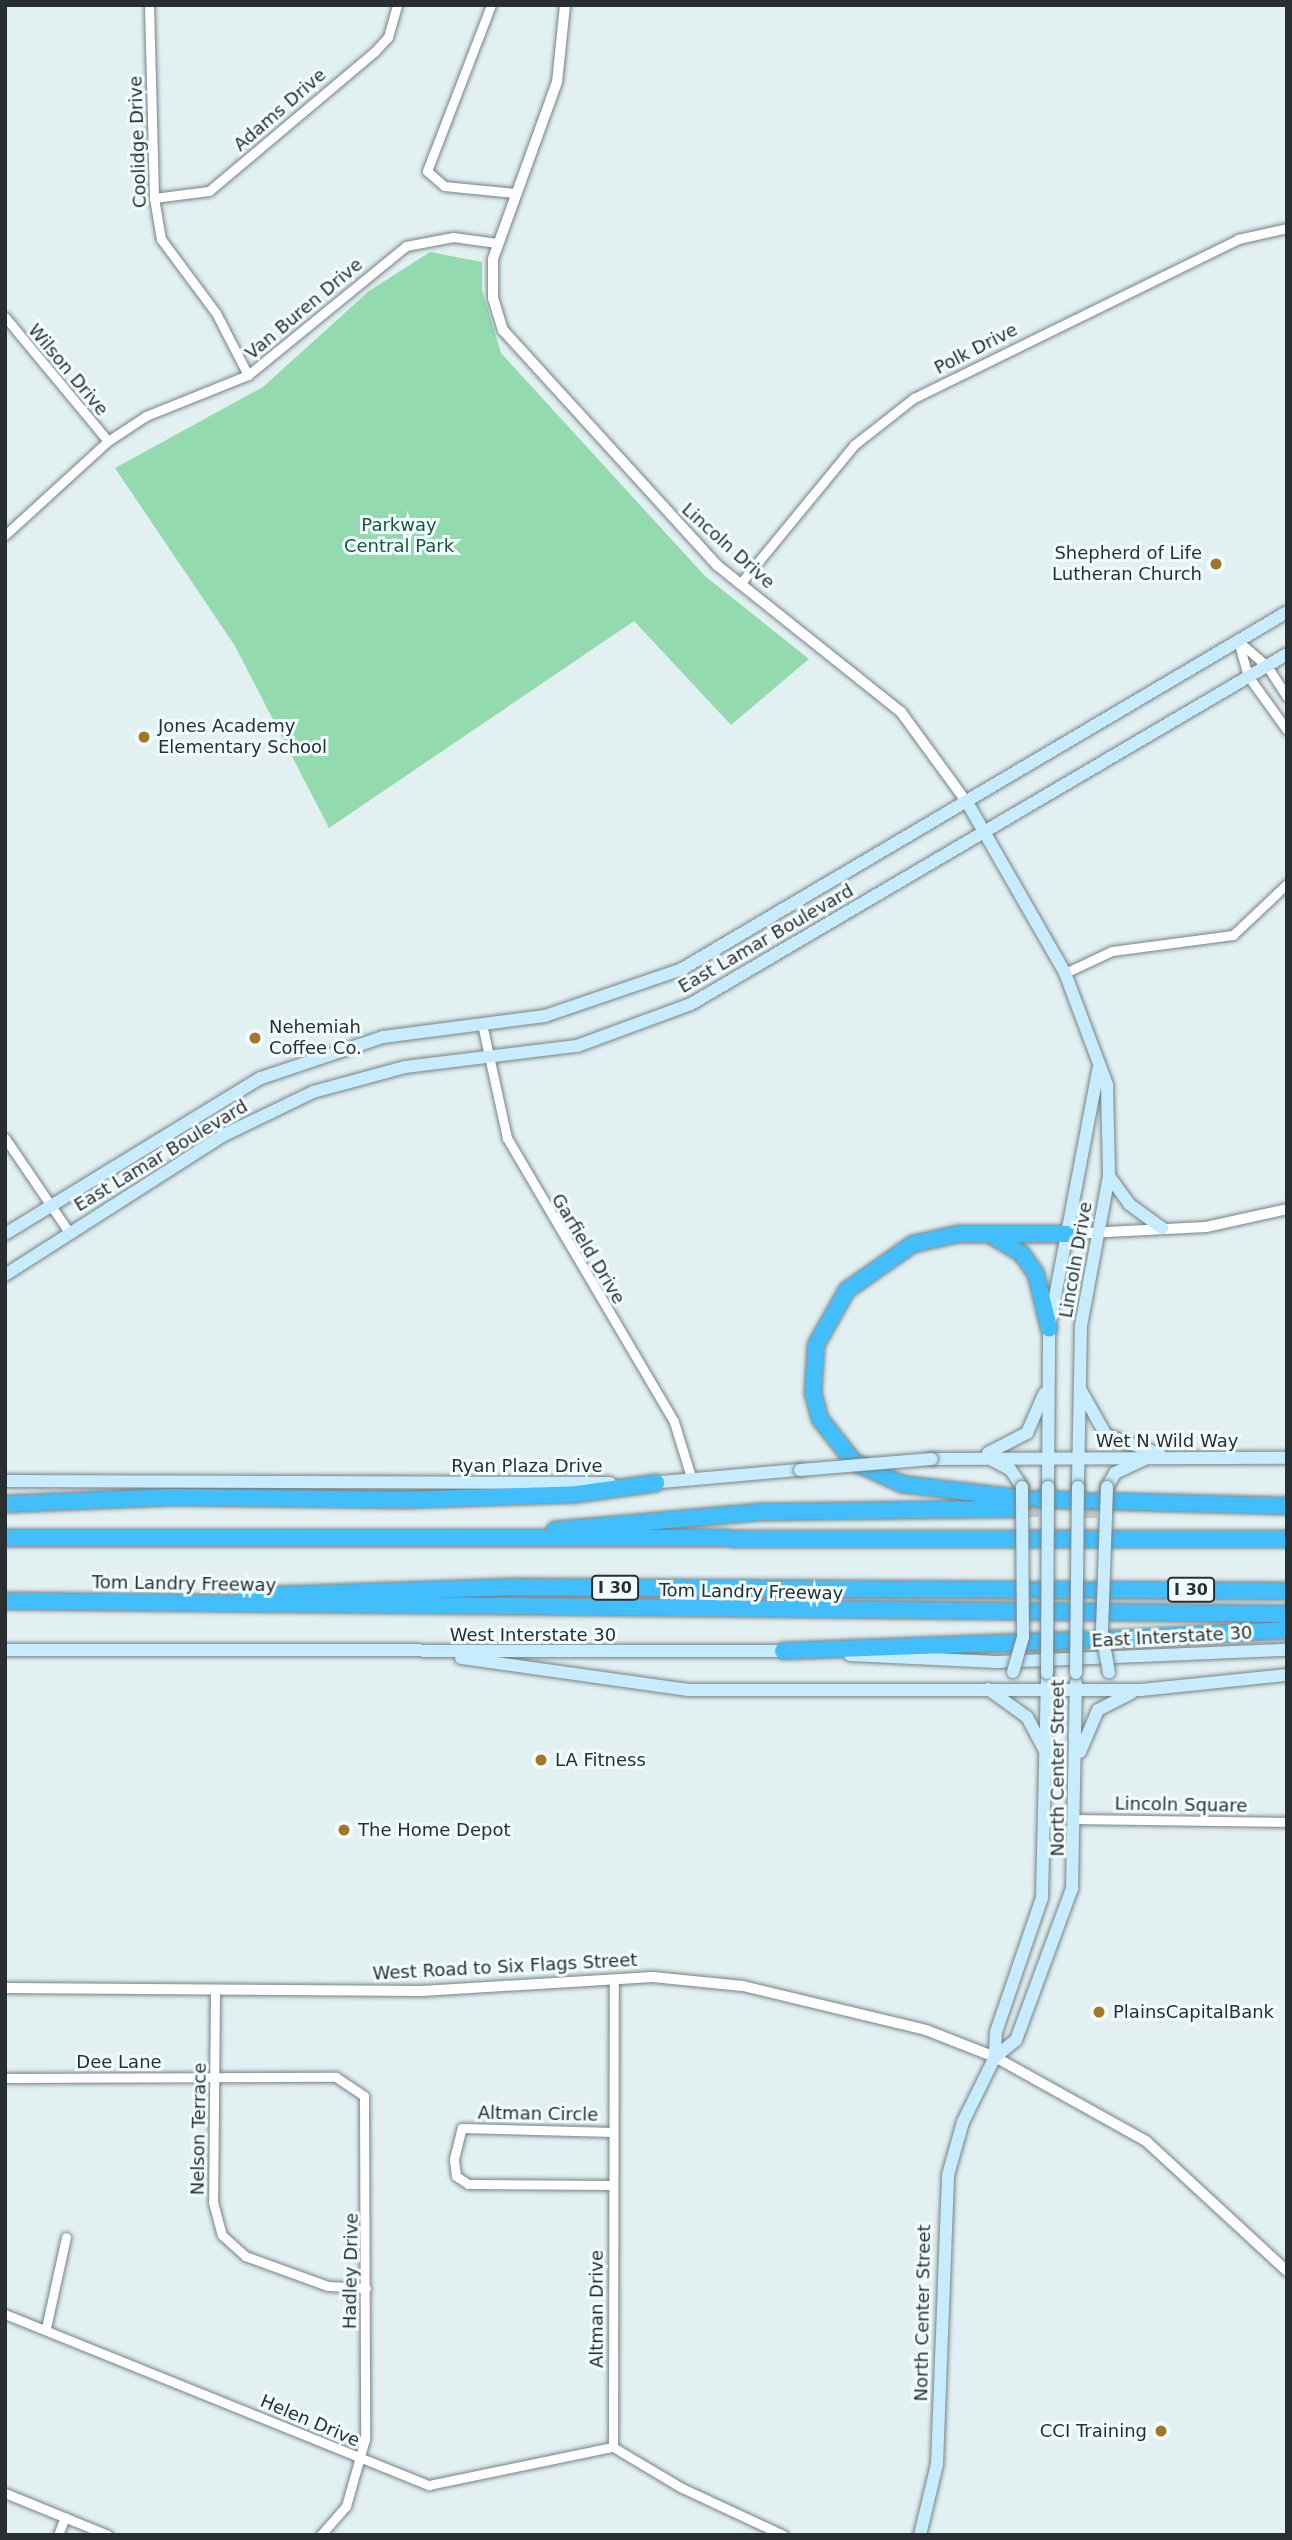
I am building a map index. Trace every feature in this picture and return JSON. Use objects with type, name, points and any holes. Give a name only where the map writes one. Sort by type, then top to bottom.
[{"type":"highway","points":[[1067,1234],[988,1235],[913,1244],[864,1273],[821,1334],[813,1393],[834,1443],[887,1480],[1089,1502],[1287,1506]]},
{"type":"highway","points":[[988,1235],[1022,1254],[1036,1274],[1049,1328]]},
{"type":"highway","points":[[5,1504],[413,1499],[576,1494],[656,1483]]},
{"type":"highway","points":[[476,1537],[760,1512],[1033,1498]]},
{"type":"highway","points":[[5,1538],[1287,1539]]},
{"type":"highway","name":"I 30","points":[[204,1603],[265,1592],[512,1587],[1287,1591]]},
{"type":"highway","name":"Tom Landry Freeway","points":[[5,1601],[1287,1614]]},
{"type":"highway","points":[[783,1651],[1287,1630]]},
{"type":"main road","name":"East Lamar Boulevard","points":[[5,1234],[261,1078],[383,1037],[565,1011],[682,969],[968,804],[1287,612]]},
{"type":"main road","name":"East Lamar Boulevard","points":[[5,1275],[222,1136],[313,1092],[405,1067],[488,1059],[576,1046],[691,1004],[1287,654]]},
{"type":"main road","name":"Lincoln Drive","points":[[968,804],[1065,973],[1088,1025],[1109,1104],[1109,1176],[1077,1382],[1078,1459]]},
{"type":"main road","name":"Lincoln Drive","points":[[1048,1458],[1049,1328],[1098,1070]]},
{"type":"main road","points":[[1109,1176],[1129,1204],[1162,1228]]},
{"type":"main road","points":[[1077,1382],[1106,1435],[1178,1458]]},
{"type":"main road","points":[[980,1458],[1005,1448],[1027,1433],[1048,1384]]},
{"type":"main road","points":[[980,1458],[1010,1469],[1033,1498],[1023,1637],[1013,1672],[988,1689]]},
{"type":"main road","name":"Ryan Plaza Drive","points":[[5,1482],[656,1483],[932,1459],[1048,1458]]},
{"type":"main road","name":"North Center Street","points":[[920,2535],[937,2464],[943,2204],[963,2122],[995,2057],[996,2032],[1042,1898],[1047,1673],[1033,1498],[1048,1458]]},
{"type":"main road","name":"Wet N Wild Way","points":[[1048,1458],[1287,1458]]},
{"type":"main road","points":[[1127,1690],[1109,1672],[1102,1633],[1107,1487],[1115,1473],[1146,1458]]},
{"type":"main road","name":"North Center Street","points":[[995,2057],[1016,2040],[1056,1945],[1072,1889],[1076,1819],[1076,1673],[1089,1502],[1078,1459]]},
{"type":"main road","name":"West Interstate 30","points":[[5,1650],[430,1653],[783,1651],[1060,1659]]},
{"type":"main road","name":"East Interstate 30","points":[[1060,1659],[1287,1650]]},
{"type":"main road","points":[[430,1653],[688,1690],[1141,1690],[1287,1675]]},
{"type":"main road","points":[[988,1689],[1027,1717],[1047,1754]]},
{"type":"main road","points":[[1075,1765],[1098,1710],[1141,1690]]},
{"type":"street","name":"Coolidge Drive","points":[[149,5],[153,198],[166,253],[216,313],[248,375]]},
{"type":"street","name":"Adams Drive","points":[[153,198],[209,191],[375,51],[388,37],[397,5]]},
{"type":"street","points":[[491,5],[427,172],[444,187],[515,193]]},
{"type":"street","name":"Lincoln Drive","points":[[565,5],[557,82],[497,243],[491,275],[503,330],[671,519],[740,583],[882,692],[968,804]]},
{"type":"street","name":"Polk Drive","points":[[740,583],[854,445],[914,398],[1238,239],[1287,228]]},
{"type":"street","name":"Van Buren Drive","points":[[5,536],[108,441],[146,416],[248,375],[406,246],[453,237],[497,243]]},
{"type":"street","name":"Wilson Drive","points":[[5,317],[108,441]]},
{"type":"street","points":[[1238,641],[1267,666],[1287,697]]},
{"type":"street","points":[[1238,641],[1248,676],[1287,730]]},
{"type":"street","points":[[1065,973],[1112,951],[1233,935],[1287,884]]},
{"type":"street","name":"Garfield Drive","points":[[482,1024],[510,1146],[674,1422],[692,1480]]},
{"type":"street","points":[[5,1138],[69,1232]]},
{"type":"street","points":[[1067,1234],[1099,1230],[1220,1225],[1287,1209]]},
{"type":"street","name":"Lincoln Square","points":[[1076,1819],[1287,1822]]},
{"type":"street","name":"West Road to Six Flags Street","points":[[5,1988],[422,1991],[614,1979],[743,1986],[926,2030],[995,2057],[1146,2141],[1287,2271]]},
{"type":"street","name":"Altman Drive","points":[[613,2447],[614,1979]]},
{"type":"street","name":"Nelson Terrace","points":[[215,1989],[213,2202],[222,2235],[245,2256],[328,2287],[366,2288]]},
{"type":"street","name":"Dee Lane","points":[[5,2078],[337,2077],[357,2086]]},
{"type":"street","name":"Hadley Drive","points":[[321,2535],[346,2507],[360,2459],[366,2288],[368,2105],[357,2086]]},
{"type":"street","name":"Altman Circle","points":[[612,2185],[468,2184],[456,2176],[454,2159],[462,2128],[613,2132]]},
{"type":"street","points":[[46,2328],[66,2237]]},
{"type":"street","name":"Helen Drive","points":[[5,2314],[46,2328],[360,2459],[429,2485],[613,2447]]},
{"type":"street","points":[[613,2447],[680,2487],[783,2535]]},
{"type":"street","points":[[5,2493],[108,2535]]},
{"type":"street","points":[[58,2535],[65,2517]]},
{"type":"green space","name":"Parkway Central Park","points":[[430,252],[482,262],[482,290],[501,353],[705,576],[809,659],[731,725],[634,621],[329,828],[235,646],[115,468],[263,387],[369,291]]},
{"type":"tunnel","points":[[1027,1509],[1039,1509]]},
{"type":"tunnel","points":[[1085,1510],[1097,1510]]},
{"type":"place","name":"Shepherd of Life Lutheran Church","points":[[1216,564]]},
{"type":"place","name":"Jones Academy Elementary School","points":[[144,737]]},
{"type":"place","name":"Nehemiah Coffee Co.","points":[[255,1038]]},
{"type":"place","name":"LA Fitness","points":[[541,1760]]},
{"type":"place","name":"The Home Depot","points":[[344,1830]]},
{"type":"place","name":"PlainsCapitalBank","points":[[1099,2012]]},
{"type":"place","name":"CCI Training","points":[[1161,2431]]}]
